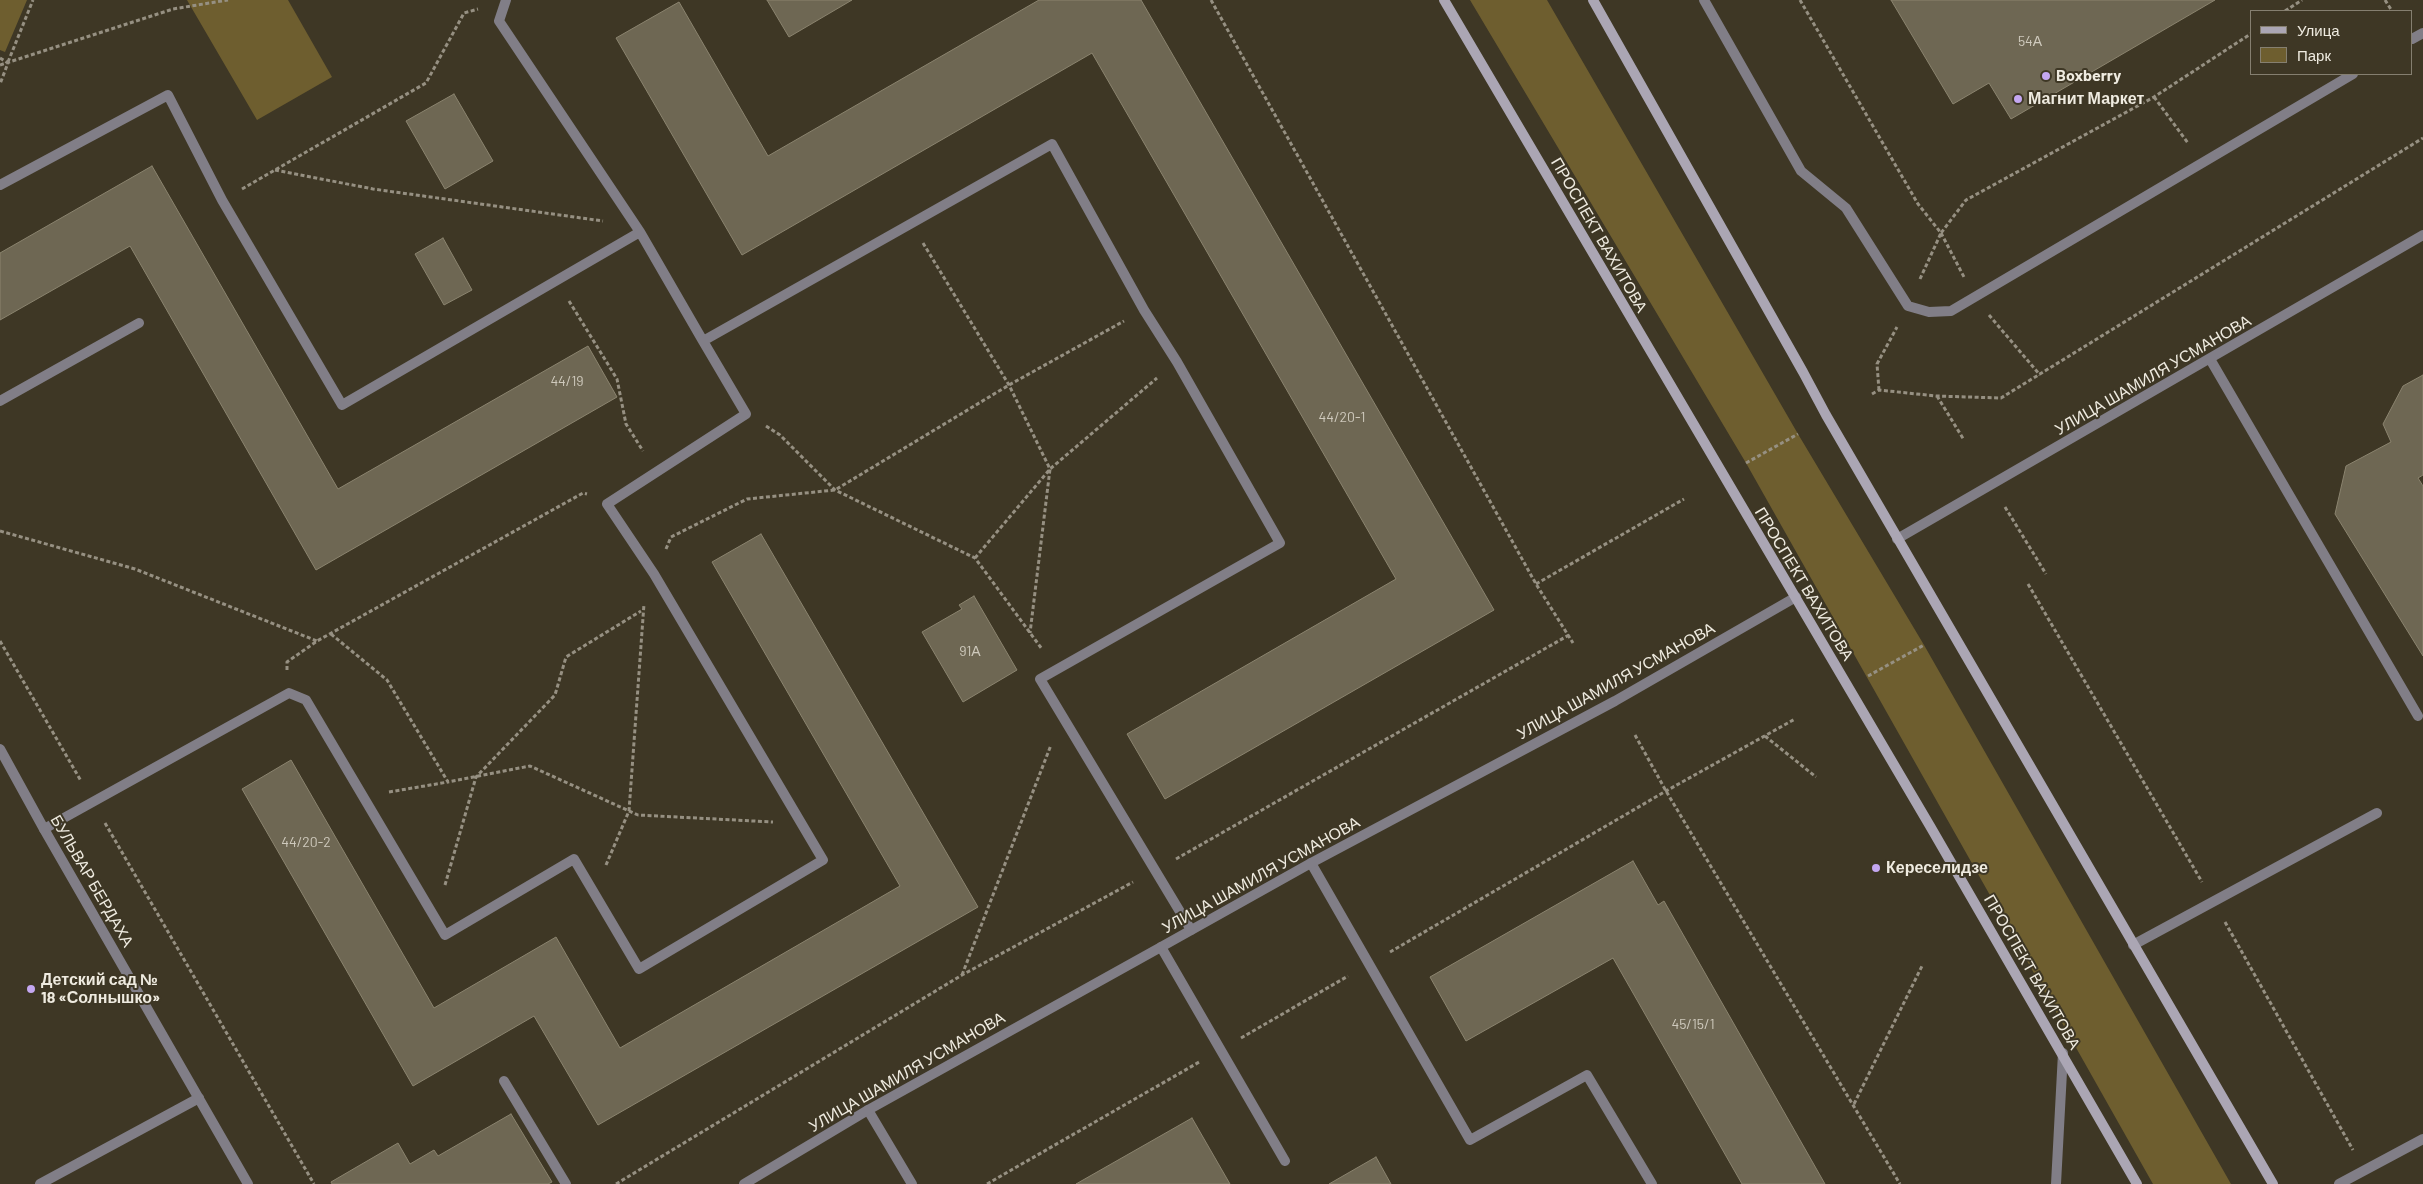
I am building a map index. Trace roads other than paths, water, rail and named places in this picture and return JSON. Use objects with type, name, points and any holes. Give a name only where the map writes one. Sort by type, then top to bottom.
[{"type":"main road","name":"ПРОСПЕКТ ВАХИТОВА","points":[[1444,0],[2063,1053],[2137,1184]]},
{"type":"main road","points":[[1593,0],[1897,539],[2273,1184]]},
{"type":"street","points":[[44,829],[289,693],[306,700],[445,935],[574,859],[639,969],[823,860],[654,574],[607,504],[746,414],[638,228],[499,21],[506,0]]},
{"type":"street","points":[[1704,0],[1801,170],[1846,208],[1908,306],[1929,312],[1951,311],[2351,75]]},
{"type":"street","points":[[0,185],[168,95],[222,200],[342,405],[556,279],[638,228]]},
{"type":"street","points":[[703,341],[1052,144],[1144,310],[1280,543],[1040,678],[1191,930]]},
{"type":"street","name":"УЛИЦА ШАМИЛЯ УСМАНОВА","points":[[1897,539],[2423,235]]},
{"type":"street","points":[[0,401],[139,323]]},
{"type":"street","points":[[2210,359],[2418,716]]},
{"type":"street","name":"УЛИЦА ШАМИЛЯ УСМАНОВА","points":[[744,1184],[868,1110],[1311,863],[1615,701],[1796,598]]},
{"type":"street","name":"БУЛЬВАР БЕРДАХА","points":[[0,749],[248,1184]]},
{"type":"street","points":[[2133,945],[2378,812]]},
{"type":"street","points":[[1311,863],[1470,1140],[1587,1075],[1652,1184]]},
{"type":"street","points":[[1161,947],[1285,1161]]},
{"type":"street","points":[[2056,1184],[2063,1053]]},
{"type":"street","points":[[504,1081],[566,1184]]},
{"type":"street","points":[[40,1184],[200,1098]]},
{"type":"street","points":[[868,1110],[912,1184]]},
{"type":"street","points":[[2339,1184],[2423,1139]]},
{"type":"place","name":"Boxberry","points":[[2046,76]]},
{"type":"place","name":"Магнит Маркет","points":[[2018,99]]},
{"type":"place","name":"Кереселидзе","points":[[1876,868]]},
{"type":"place","name":"Детский сад № 18 «Солнышко»","points":[[31,989]]}]
